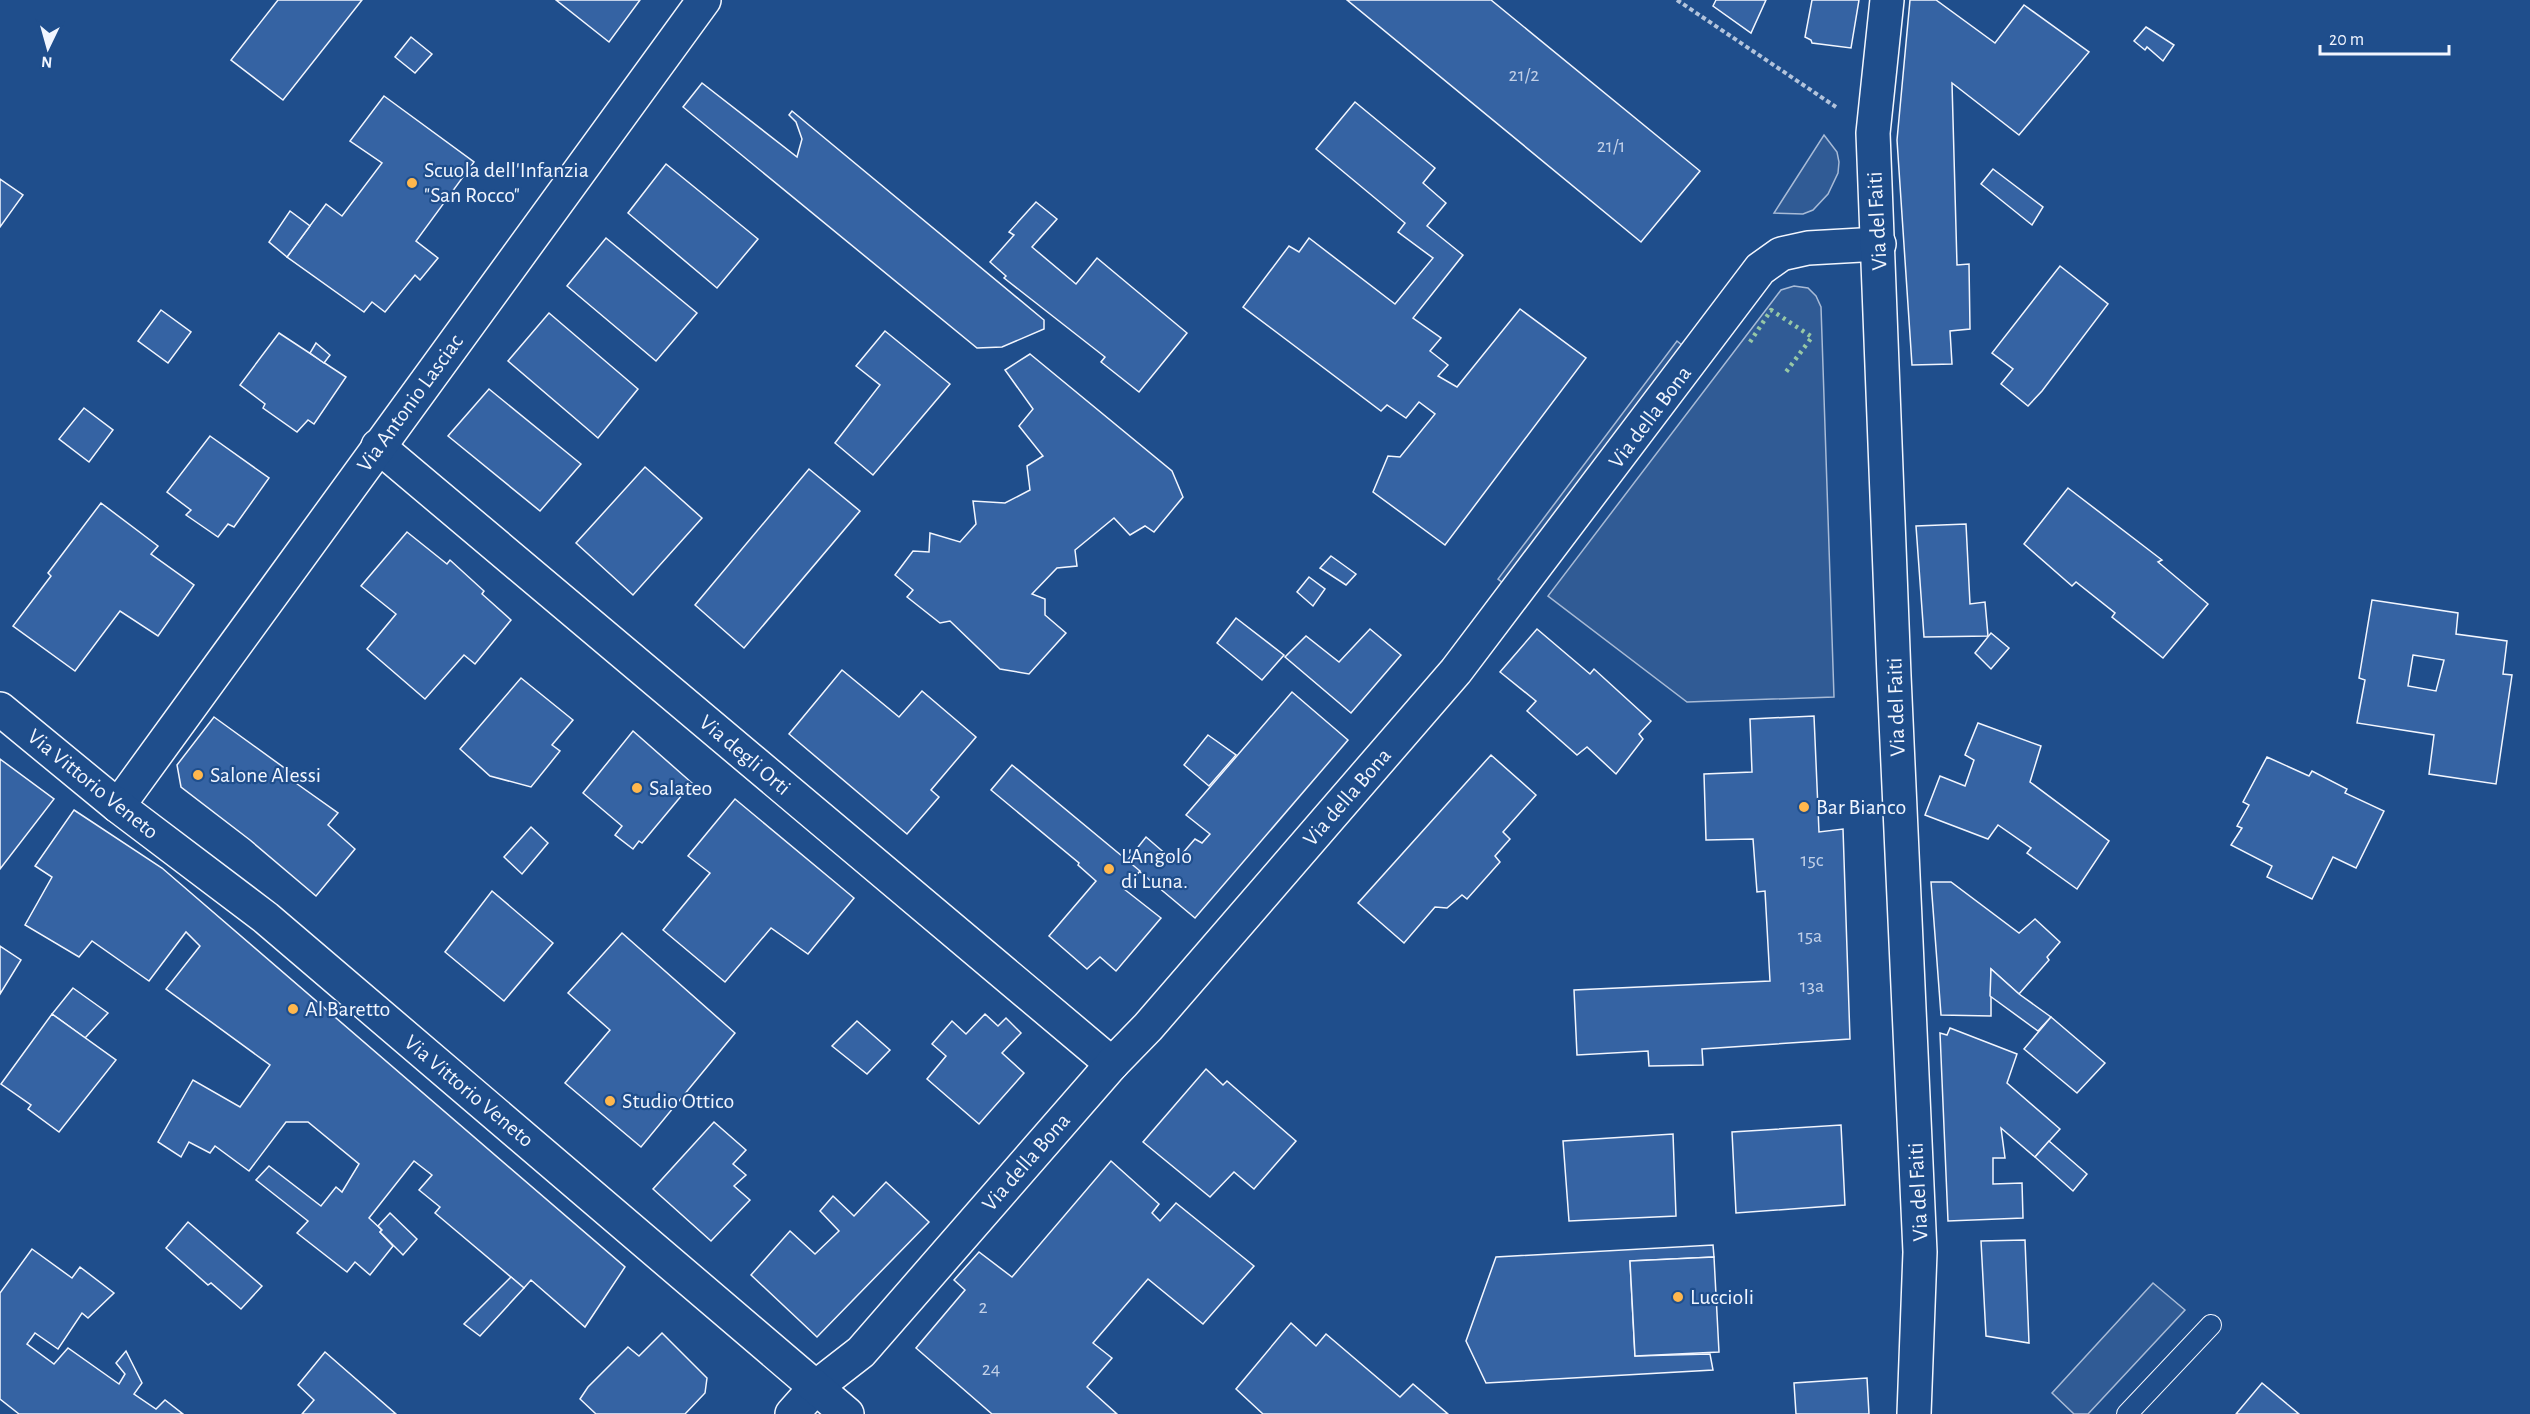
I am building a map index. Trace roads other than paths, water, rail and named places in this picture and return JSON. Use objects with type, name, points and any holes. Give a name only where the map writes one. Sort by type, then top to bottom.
[{"type":"street","name":"Via Antonio Lasciac","points":[[118,806],[704,0]]},
{"type":"street","name":"Via del Faiti","points":[[1887,0],[1873,133],[1894,688],[1920,1252],[1914,1414]]},
{"type":"street","name":"Via della Bona","points":[[792,1414],[816,1387],[861,1352],[1148,1027],[1456,671],[1760,268],[1781,254],[1799,250],[1879,244]]},
{"type":"street","name":"Via degli Orti","points":[[378,446],[1113,1064]]},
{"type":"street","name":"Via Vittorio Veneto","points":[[0,709],[118,806],[266,918],[848,1414]]},
{"type":"lane","points":[[2127,1414],[2211,1325]]},
{"type":"place","name":"Scuola dell'Infanzia \"San Rocco\"","points":[[412,183]]},
{"type":"place","name":"Salone Alessi","points":[[198,775]]},
{"type":"place","name":"Salateo","points":[[637,788]]},
{"type":"place","name":"Bar Bianco","points":[[1804,807]]},
{"type":"place","name":"L'Angolo di Luna.","points":[[1109,869]]},
{"type":"place","name":"Al Baretto","points":[[293,1009]]},
{"type":"place","name":"Studio Ottico","points":[[610,1101]]},
{"type":"place","name":"Luccioli","points":[[1678,1297]]}]
